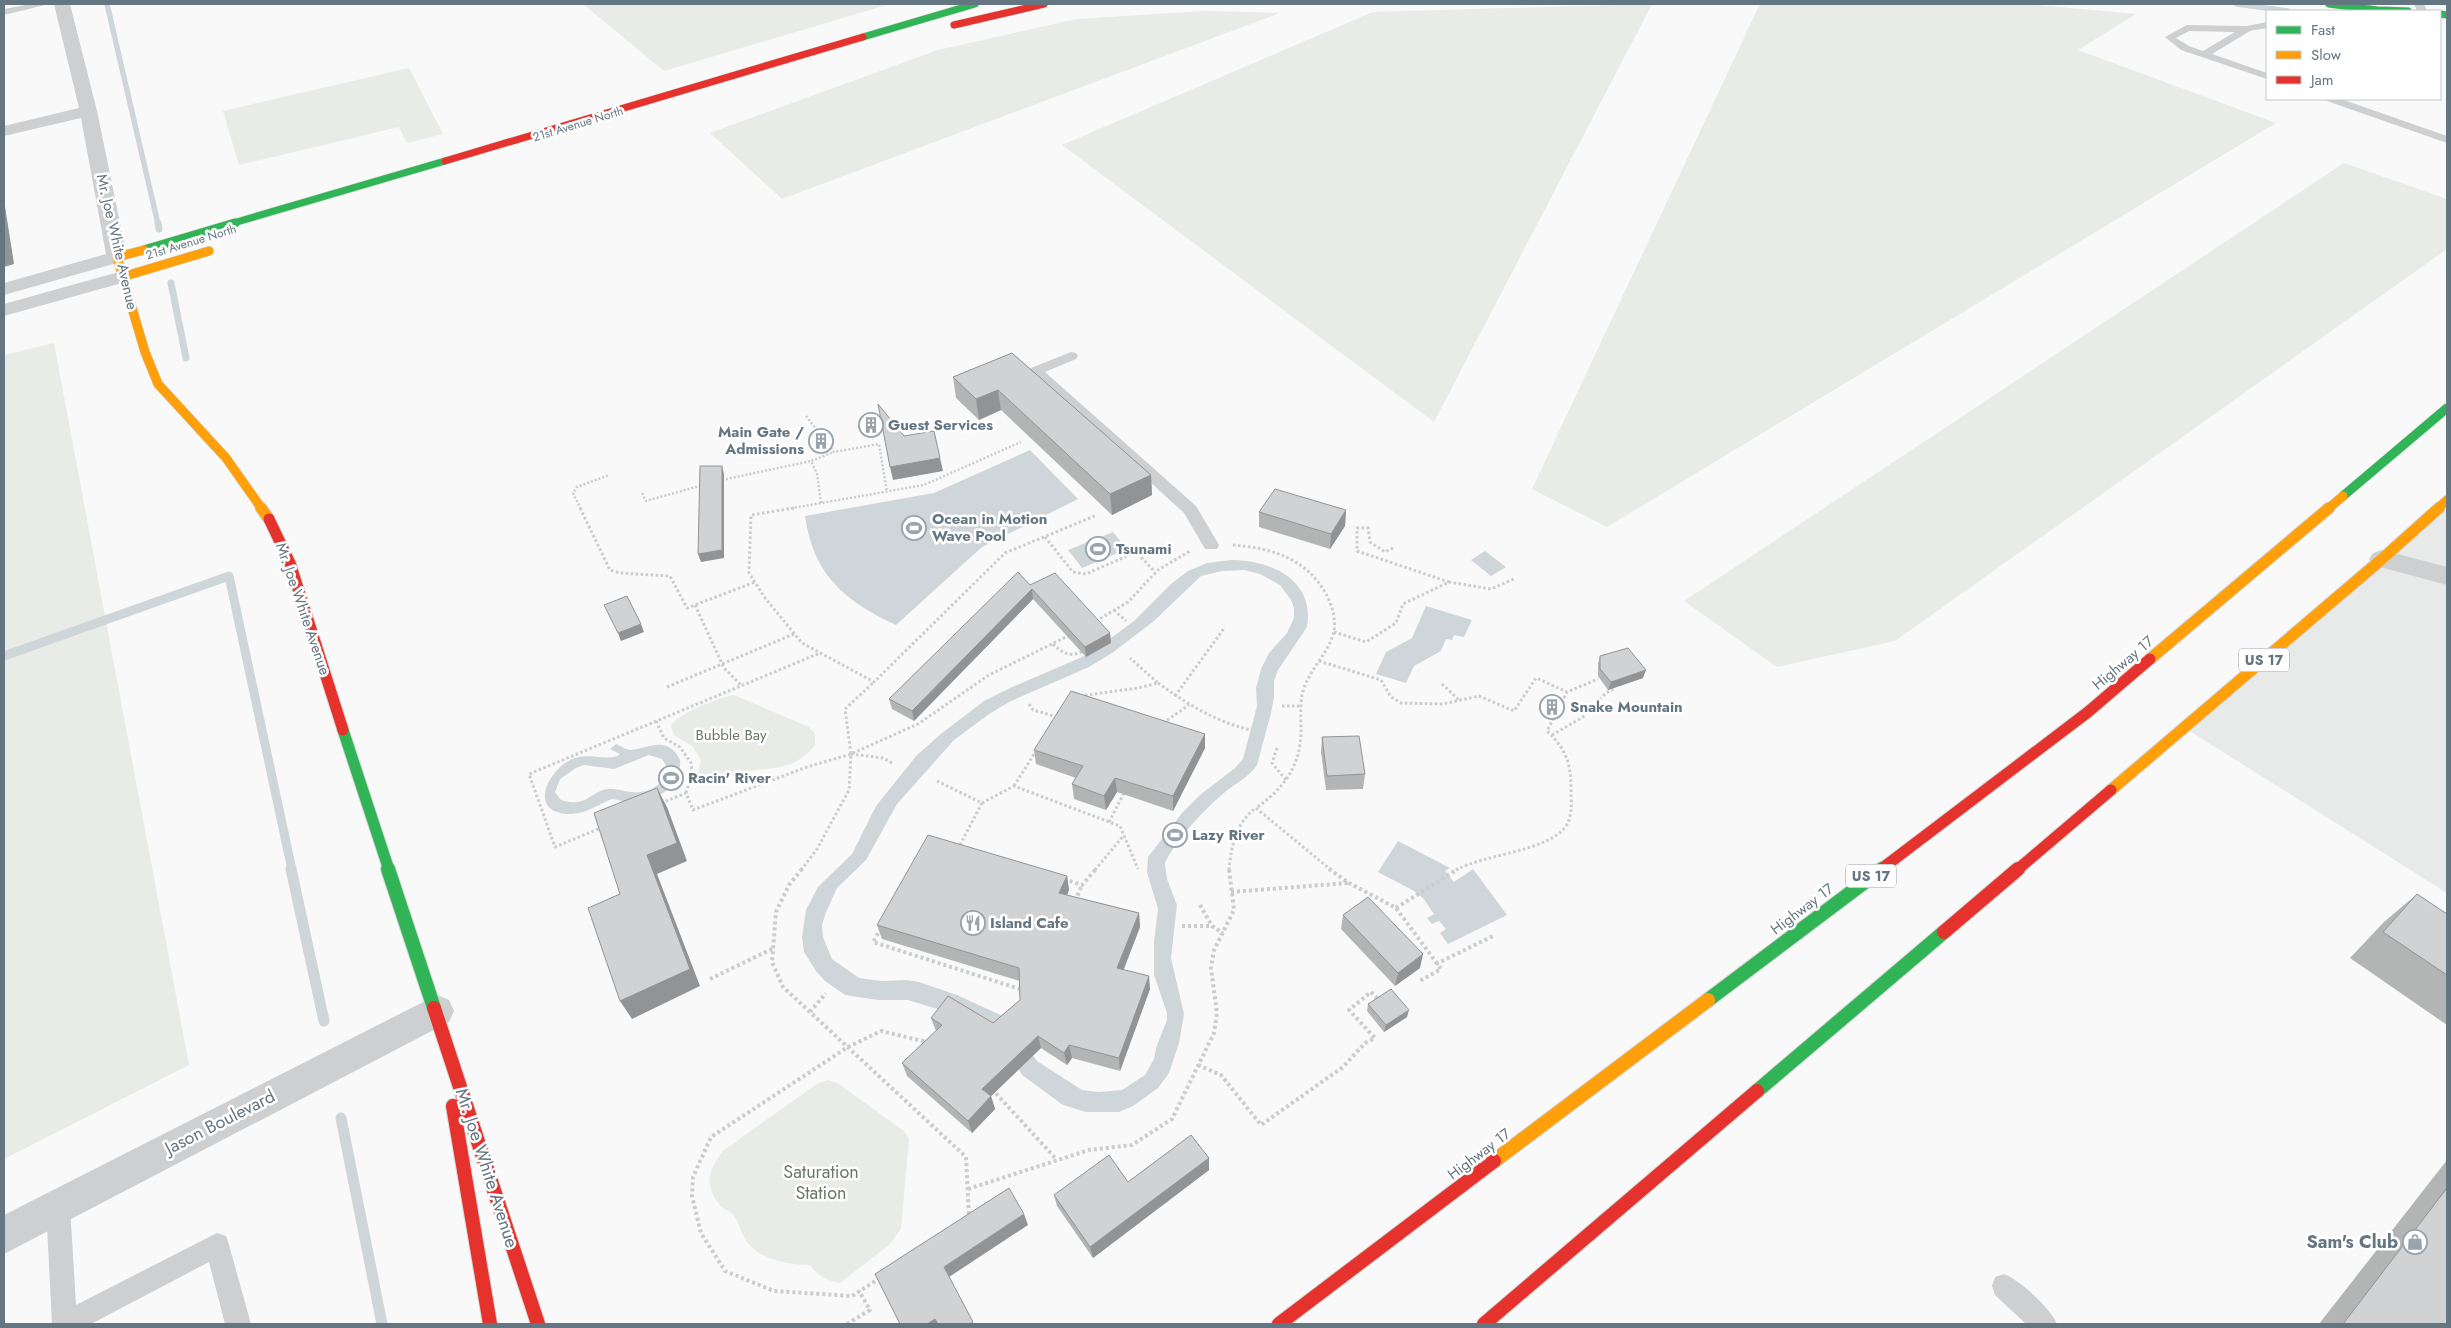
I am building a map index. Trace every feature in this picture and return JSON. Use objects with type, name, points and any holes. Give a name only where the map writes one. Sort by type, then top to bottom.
[{"type":"main road","name":"21st Avenue North","points":[[117,257],[203,234],[975,4]]},
{"type":"main road","points":[[942,28],[1044,4]]},
{"type":"main road","points":[[2329,4],[2377,10]]},
{"type":"main road","points":[[2391,4],[2417,10]]},
{"type":"main road","name":"21st Avenue North","points":[[122,278],[219,248]]},
{"type":"main road","name":"Mr. Joe White Avenue","points":[[117,257],[145,352],[158,384],[226,458],[255,498],[280,538],[290,563],[360,788],[437,1011],[538,1324]]},
{"type":"main road","name":"Highway 17","points":[[1279,1324],[2088,712],[2447,408]]},
{"type":"main road","name":"US 17","points":[[1484,1324],[2382,559],[2447,500]]},
{"type":"main road","name":"Mr. Joe White Avenue","points":[[437,1011],[490,1324]]},
{"type":"street","name":"Mr. Joe White Avenue","points":[[62,4],[88,111],[117,257]]},
{"type":"street","points":[[4,131],[88,111]]},
{"type":"street","points":[[4,289],[117,257]]},
{"type":"street","points":[[4,310],[122,278]]},
{"type":"street","points":[[2382,559],[2447,576]]},
{"type":"street","name":"Jason Boulevard","points":[[4,1235],[437,1011]]},
{"type":"lane","points":[[4,12],[44,4]]},
{"type":"lane","points":[[2266,25],[2247,28],[2188,28],[2170,37],[2175,42],[2266,76]]},
{"type":"lane","points":[[2205,54],[2247,28]]},
{"type":"lane","points":[[2252,71],[2266,64]]},
{"type":"lane","points":[[2334,100],[2447,140]]},
{"type":"lane","points":[[1071,356],[1036,371],[1190,510],[1211,545]]},
{"type":"lane","points":[[58,1206],[66,1324],[217,1245],[238,1324]]},
{"type":"lane","points":[[2004,1286],[2044,1324]]},
{"type":"path","points":[[806,416],[834,452]]},
{"type":"path","points":[[874,682],[802,643],[749,574],[751,515],[924,485],[1021,442]]},
{"type":"path","points":[[716,482],[812,461],[834,452],[879,444],[887,492]]},
{"type":"path","points":[[812,461],[817,474],[821,503]]},
{"type":"path","points":[[609,475],[576,487],[573,493],[610,570],[620,574],[670,576],[687,608],[755,582]]},
{"type":"path","points":[[642,493],[646,501],[706,484]]},
{"type":"path","points":[[961,1225],[969,1220],[966,1157],[784,987],[772,962],[776,912],[789,885],[817,849],[849,790],[851,754],[845,709],[1005,554],[1098,515]]},
{"type":"path","points":[[1393,548],[1385,552],[1370,542],[1368,528],[1357,528],[1357,551],[1449,582],[1492,589],[1514,579]]},
{"type":"path","points":[[1045,537],[1072,572],[1086,574],[1136,552],[1155,572]]},
{"type":"path","points":[[968,1189],[1089,1150],[1132,1145],[1172,1119],[1198,1064],[1206,1053],[1214,1033],[1217,1013],[1211,968],[1214,950],[1234,910],[1229,875],[1233,841],[1249,813],[1276,795],[1293,771],[1299,752],[1302,694],[1334,632],[1332,606],[1316,576],[1294,558],[1262,548],[1230,544],[1211,545],[1177,557],[1155,572],[1128,602],[1087,626]]},
{"type":"path","points":[[1334,632],[1366,642],[1396,623],[1403,604],[1449,582]]},
{"type":"path","points":[[695,605],[722,664],[742,686]]},
{"type":"path","points":[[1114,610],[1126,621]]},
{"type":"path","points":[[1175,696],[1225,627]]},
{"type":"path","points":[[656,721],[664,738],[680,747],[691,763],[692,772],[686,793],[693,810],[807,767],[851,754],[918,724],[989,675],[1079,630]]},
{"type":"path","points":[[667,687],[794,634]]},
{"type":"path","points":[[1053,644],[1061,652],[1076,656],[1088,648]]},
{"type":"path","points":[[607,825],[555,847],[529,774],[820,653]]},
{"type":"path","points":[[1130,658],[1158,684],[1189,705],[1211,718],[1231,726],[1251,730]]},
{"type":"path","points":[[1319,660],[1381,680],[1392,697],[1401,703],[1443,704],[1479,696],[1514,712],[1536,678],[1567,692]]},
{"type":"path","points":[[1396,908],[1473,861],[1541,844],[1552,838],[1566,825],[1571,815],[1571,762],[1566,751],[1547,731],[1567,692],[1598,678]]},
{"type":"path","points":[[1076,698],[1097,690],[1141,690],[1158,684]]},
{"type":"path","points":[[1442,684],[1459,700]]},
{"type":"path","points":[[1552,735],[1582,717],[1606,693],[1615,688]]},
{"type":"path","points":[[1029,704],[1033,710],[1057,718]]},
{"type":"path","points":[[1160,725],[1189,705]]},
{"type":"path","points":[[1282,706],[1302,706]]},
{"type":"path","points":[[1052,725],[1061,712]]},
{"type":"path","points":[[960,846],[982,803],[1014,786],[1038,748]]},
{"type":"path","points":[[1276,748],[1272,763],[1286,780]]},
{"type":"path","points":[[851,754],[882,758],[894,764]]},
{"type":"path","points":[[937,781],[982,803]]},
{"type":"path","points":[[1014,786],[1120,826],[1138,870]]},
{"type":"path","points":[[1109,822],[1128,786]]},
{"type":"path","points":[[660,804],[686,793]]},
{"type":"path","points":[[1256,808],[1308,853],[1349,883],[1396,908],[1441,969],[1418,982]]},
{"type":"path","points":[[1074,903],[1082,885],[1124,835]]},
{"type":"path","points":[[952,843],[970,848]]},
{"type":"path","points":[[1054,876],[1082,885]]},
{"type":"path","points":[[1231,892],[1349,883]]},
{"type":"path","points":[[1200,905],[1212,926],[1223,933]]},
{"type":"path","points":[[882,926],[873,942],[980,978],[1032,992]]},
{"type":"path","points":[[1182,926],[1212,926]]},
{"type":"path","points":[[1436,964],[1495,934]]},
{"type":"path","points":[[710,980],[772,949]]},
{"type":"path","points":[[1198,1064],[1221,1075],[1261,1125],[1343,1067],[1365,1043],[1375,1038],[1349,1010],[1371,992],[1378,1000]]},
{"type":"path","points":[[810,1012],[826,993]]},
{"type":"path","points":[[883,1276],[852,1296],[774,1291],[725,1271],[701,1233],[692,1196],[693,1177],[711,1137],[848,1047],[881,1031],[920,1038],[932,1044]]},
{"type":"path","points":[[996,1083],[990,1088],[1057,1160]]},
{"type":"path","points":[[847,1324],[870,1310],[859,1291]]},
{"type":"shaded area","name":"Ocean in Motion Wave Pool","points":[[1030,450],[1078,499],[982,547],[896,625],[877,616],[846,595],[824,570],[815,554],[805,516],[934,493]]},
{"type":"shaded area","points":[[2447,497],[2447,893],[2185,728]]},
{"type":"shaded area","name":"Tsunami","points":[[1113,532],[1127,549],[1082,568],[1068,550]]},
{"type":"shaded area","points":[[1485,551],[1506,567],[1491,576],[1471,560]]},
{"type":"shaded area","name":"Lazy River","points":[[1231,560],[1246,561],[1275,569],[1287,576],[1297,585],[1304,597],[1308,611],[1307,627],[1278,670],[1274,681],[1271,713],[1257,765],[1242,780],[1208,807],[1176,844],[1165,863],[1167,879],[1177,905],[1171,958],[1184,1014],[1179,1043],[1169,1073],[1158,1088],[1133,1106],[1119,1112],[1086,1112],[1063,1105],[1022,1075],[1010,1053],[947,1012],[908,1000],[878,1000],[845,995],[825,981],[804,952],[802,937],[806,910],[818,887],[852,854],[876,806],[917,755],[984,701],[1096,649],[1134,621],[1171,584],[1188,571],[1207,563]],"holes":[[[1244,570],[1260,574],[1280,585],[1291,600],[1294,608],[1294,618],[1287,633],[1269,653],[1261,669],[1256,688],[1257,706],[1243,759],[1235,768],[1200,795],[1182,813],[1148,857],[1147,872],[1158,909],[1154,941],[1154,975],[1167,1013],[1167,1020],[1156,1048],[1154,1059],[1145,1075],[1122,1090],[1099,1092],[1082,1090],[1037,1061],[1007,1018],[957,995],[919,982],[859,978],[832,959],[823,937],[822,925],[837,888],[866,860],[897,804],[954,740],[989,714],[1011,701],[1089,667],[1112,653],[1154,621],[1201,576],[1222,571]]]},
{"type":"shaded area","points":[[1426,606],[1472,620],[1464,637],[1454,635],[1452,640],[1446,639],[1441,651],[1414,666],[1406,683],[1376,674],[1386,652],[1412,638]]},
{"type":"shaded area","name":"Racin' River","points":[[616,744],[631,750],[657,745],[670,747],[680,760],[676,779],[664,792],[647,800],[628,802],[612,799],[588,810],[572,814],[559,813],[551,809],[546,803],[545,795],[551,778],[557,770],[573,759],[589,756],[610,758],[620,754],[610,749]],"holes":[[[649,755],[662,759],[668,769],[666,775],[659,784],[644,792],[608,789],[577,802],[561,800],[555,792],[560,779],[584,765],[614,769]]]},
{"type":"shaded area","points":[[1398,841],[1450,868],[1445,871],[1454,882],[1473,869],[1507,915],[1448,944],[1440,933],[1446,929],[1439,921],[1432,924],[1427,918],[1434,914],[1423,898],[1414,891],[1378,872]]},
{"type":"green space","points":[[583,4],[890,4],[664,71]]},
{"type":"green space","points":[[1652,4],[1434,422],[1062,145],[1373,12]]},
{"type":"green space","points":[[1760,4],[2026,4],[2136,14],[2078,50],[2276,123],[1607,527],[1532,489]]},
{"type":"green space","points":[[1204,11],[1280,13],[782,199],[710,133],[938,50],[1077,19]]},
{"type":"green space","points":[[409,68],[443,134],[407,143],[399,127],[239,165],[223,111]]},
{"type":"green space","points":[[2344,163],[2447,199],[2447,249],[1895,641],[1777,667],[1684,601]]},
{"type":"green space","points":[[54,343],[189,1065],[4,1159],[4,355]]},
{"type":"green space","name":"Bubble Bay","points":[[734,695],[809,727],[815,734],[815,745],[797,761],[788,765],[737,773],[710,782],[700,780],[698,773],[701,760],[692,746],[674,735],[671,726],[681,716],[690,711]]},
{"type":"green space","name":"Saturation Station","points":[[828,1080],[839,1084],[904,1131],[909,1139],[901,1229],[889,1245],[840,1283],[823,1277],[810,1265],[776,1260],[767,1257],[753,1248],[745,1239],[733,1214],[720,1205],[711,1190],[710,1183],[712,1170],[724,1150],[817,1084]]},
{"type":"building","points":[[1012,353],[1151,475],[1110,494],[998,390],[976,399],[953,377]]},
{"type":"building","points":[[878,404],[904,436],[934,431],[940,458],[890,467]]},
{"type":"building","points":[[700,466],[722,466],[722,550],[698,554]]},
{"type":"building","points":[[1275,489],[1346,510],[1331,534],[1259,512]]},
{"type":"building","points":[[1018,572],[1030,585],[1055,573],[1110,633],[1085,647],[1032,589],[912,711],[889,699]]},
{"type":"building","points":[[627,596],[641,624],[618,633],[604,605]]},
{"type":"building","points":[[1628,648],[1646,670],[1611,682],[1600,669],[1600,656]]},
{"type":"building","points":[[1071,691],[1205,734],[1173,796],[1115,778],[1104,796],[1072,784],[1083,766],[1034,750]]},
{"type":"building","points":[[1359,736],[1365,774],[1327,776],[1322,737]]},
{"type":"building","points":[[657,788],[677,843],[647,855],[690,969],[620,1001],[588,908],[620,894],[594,813]]},
{"type":"building","points":[[928,835],[1067,876],[1059,893],[1139,913],[1117,968],[1149,976],[1119,1058],[1069,1045],[1064,1053],[1038,1036],[982,1089],[991,1096],[968,1121],[902,1063],[942,1025],[931,1018],[948,996],[993,1023],[1020,1000],[1019,968],[877,925]]},
{"type":"building","points":[[2417,894],[2447,914],[2447,975],[2383,932]]},
{"type":"building","points":[[1368,897],[1423,954],[1398,973],[1343,915]]},
{"type":"building","points":[[1391,989],[1409,1010],[1386,1025],[1368,1004]]},
{"type":"building","points":[[1191,1135],[1209,1158],[1090,1247],[1054,1195],[1109,1155],[1128,1182]]},
{"type":"building","points":[[1009,1188],[1024,1214],[944,1267],[973,1322],[969,1324],[938,1324],[935,1319],[927,1324],[900,1324],[875,1274]]},
{"type":"building","name":"Sam's Club","points":[[2447,1188],[2447,1324],[2343,1324]]},
{"type":"waterway","points":[[107,4],[158,224]]},
{"type":"waterway","points":[[2237,4],[2281,10]]},
{"type":"waterway","points":[[158,223],[159,229]]},
{"type":"waterway","points":[[171,283],[186,358]]},
{"type":"waterway","points":[[4,656],[229,576],[292,870]]},
{"type":"waterway","points":[[291,869],[324,1021]]},
{"type":"waterway","points":[[341,1118],[382,1324]]},
{"type":"traffic: fast","points":[[863,37],[975,4]]},
{"type":"traffic: fast","points":[[2329,4],[2377,10]]},
{"type":"traffic: fast","points":[[2441,14],[2447,15]]},
{"type":"traffic: fast","points":[[144,250],[445,161]]},
{"type":"traffic: fast","points":[[2343,496],[2447,408]]},
{"type":"traffic: fast","points":[[343,730],[434,1008]]},
{"type":"traffic: fast","points":[[1708,1000],[1884,867]]},
{"type":"traffic: fast","points":[[1757,1091],[1944,932]]},
{"type":"traffic: slow","points":[[144,250],[117,257],[145,352],[158,384],[226,458],[269,519]]},
{"type":"traffic: slow","points":[[122,277],[209,251]]},
{"type":"traffic: slow","points":[[2150,659],[2343,496]]},
{"type":"traffic: slow","points":[[2111,790],[2382,559],[2447,500]]},
{"type":"traffic: slow","points":[[1494,1161],[1708,1000]]},
{"type":"traffic: jam","points":[[954,25],[1044,4]]},
{"type":"traffic: jam","points":[[445,161],[863,37]]},
{"type":"traffic: jam","points":[[269,519],[290,563],[343,730]]},
{"type":"traffic: jam","points":[[1884,867],[2088,712],[2150,659]]},
{"type":"traffic: jam","points":[[1944,932],[2111,790]]},
{"type":"traffic: jam","points":[[434,1008],[538,1324]]},
{"type":"traffic: jam","points":[[1484,1324],[1757,1091]]},
{"type":"traffic: jam","points":[[453,1106],[490,1324]]},
{"type":"traffic: jam","points":[[1279,1324],[1494,1161]]},
{"type":"place","name":"Guest Services","points":[[871,425]]},
{"type":"place","name":"Main Gate / Admissions","points":[[821,441]]},
{"type":"place","name":"Ocean in Motion Wave Pool","points":[[914,528]]},
{"type":"place","name":"Tsunami","points":[[1098,549]]},
{"type":"place","name":"Snake Mountain","points":[[1552,707]]},
{"type":"place","name":"Racin' River","points":[[671,778]]},
{"type":"place","name":"Lazy River","points":[[1175,835]]},
{"type":"place","name":"Island Cafe","points":[[973,923]]},
{"type":"place","name":"Sam's Club","points":[[2415,1242]]}]
